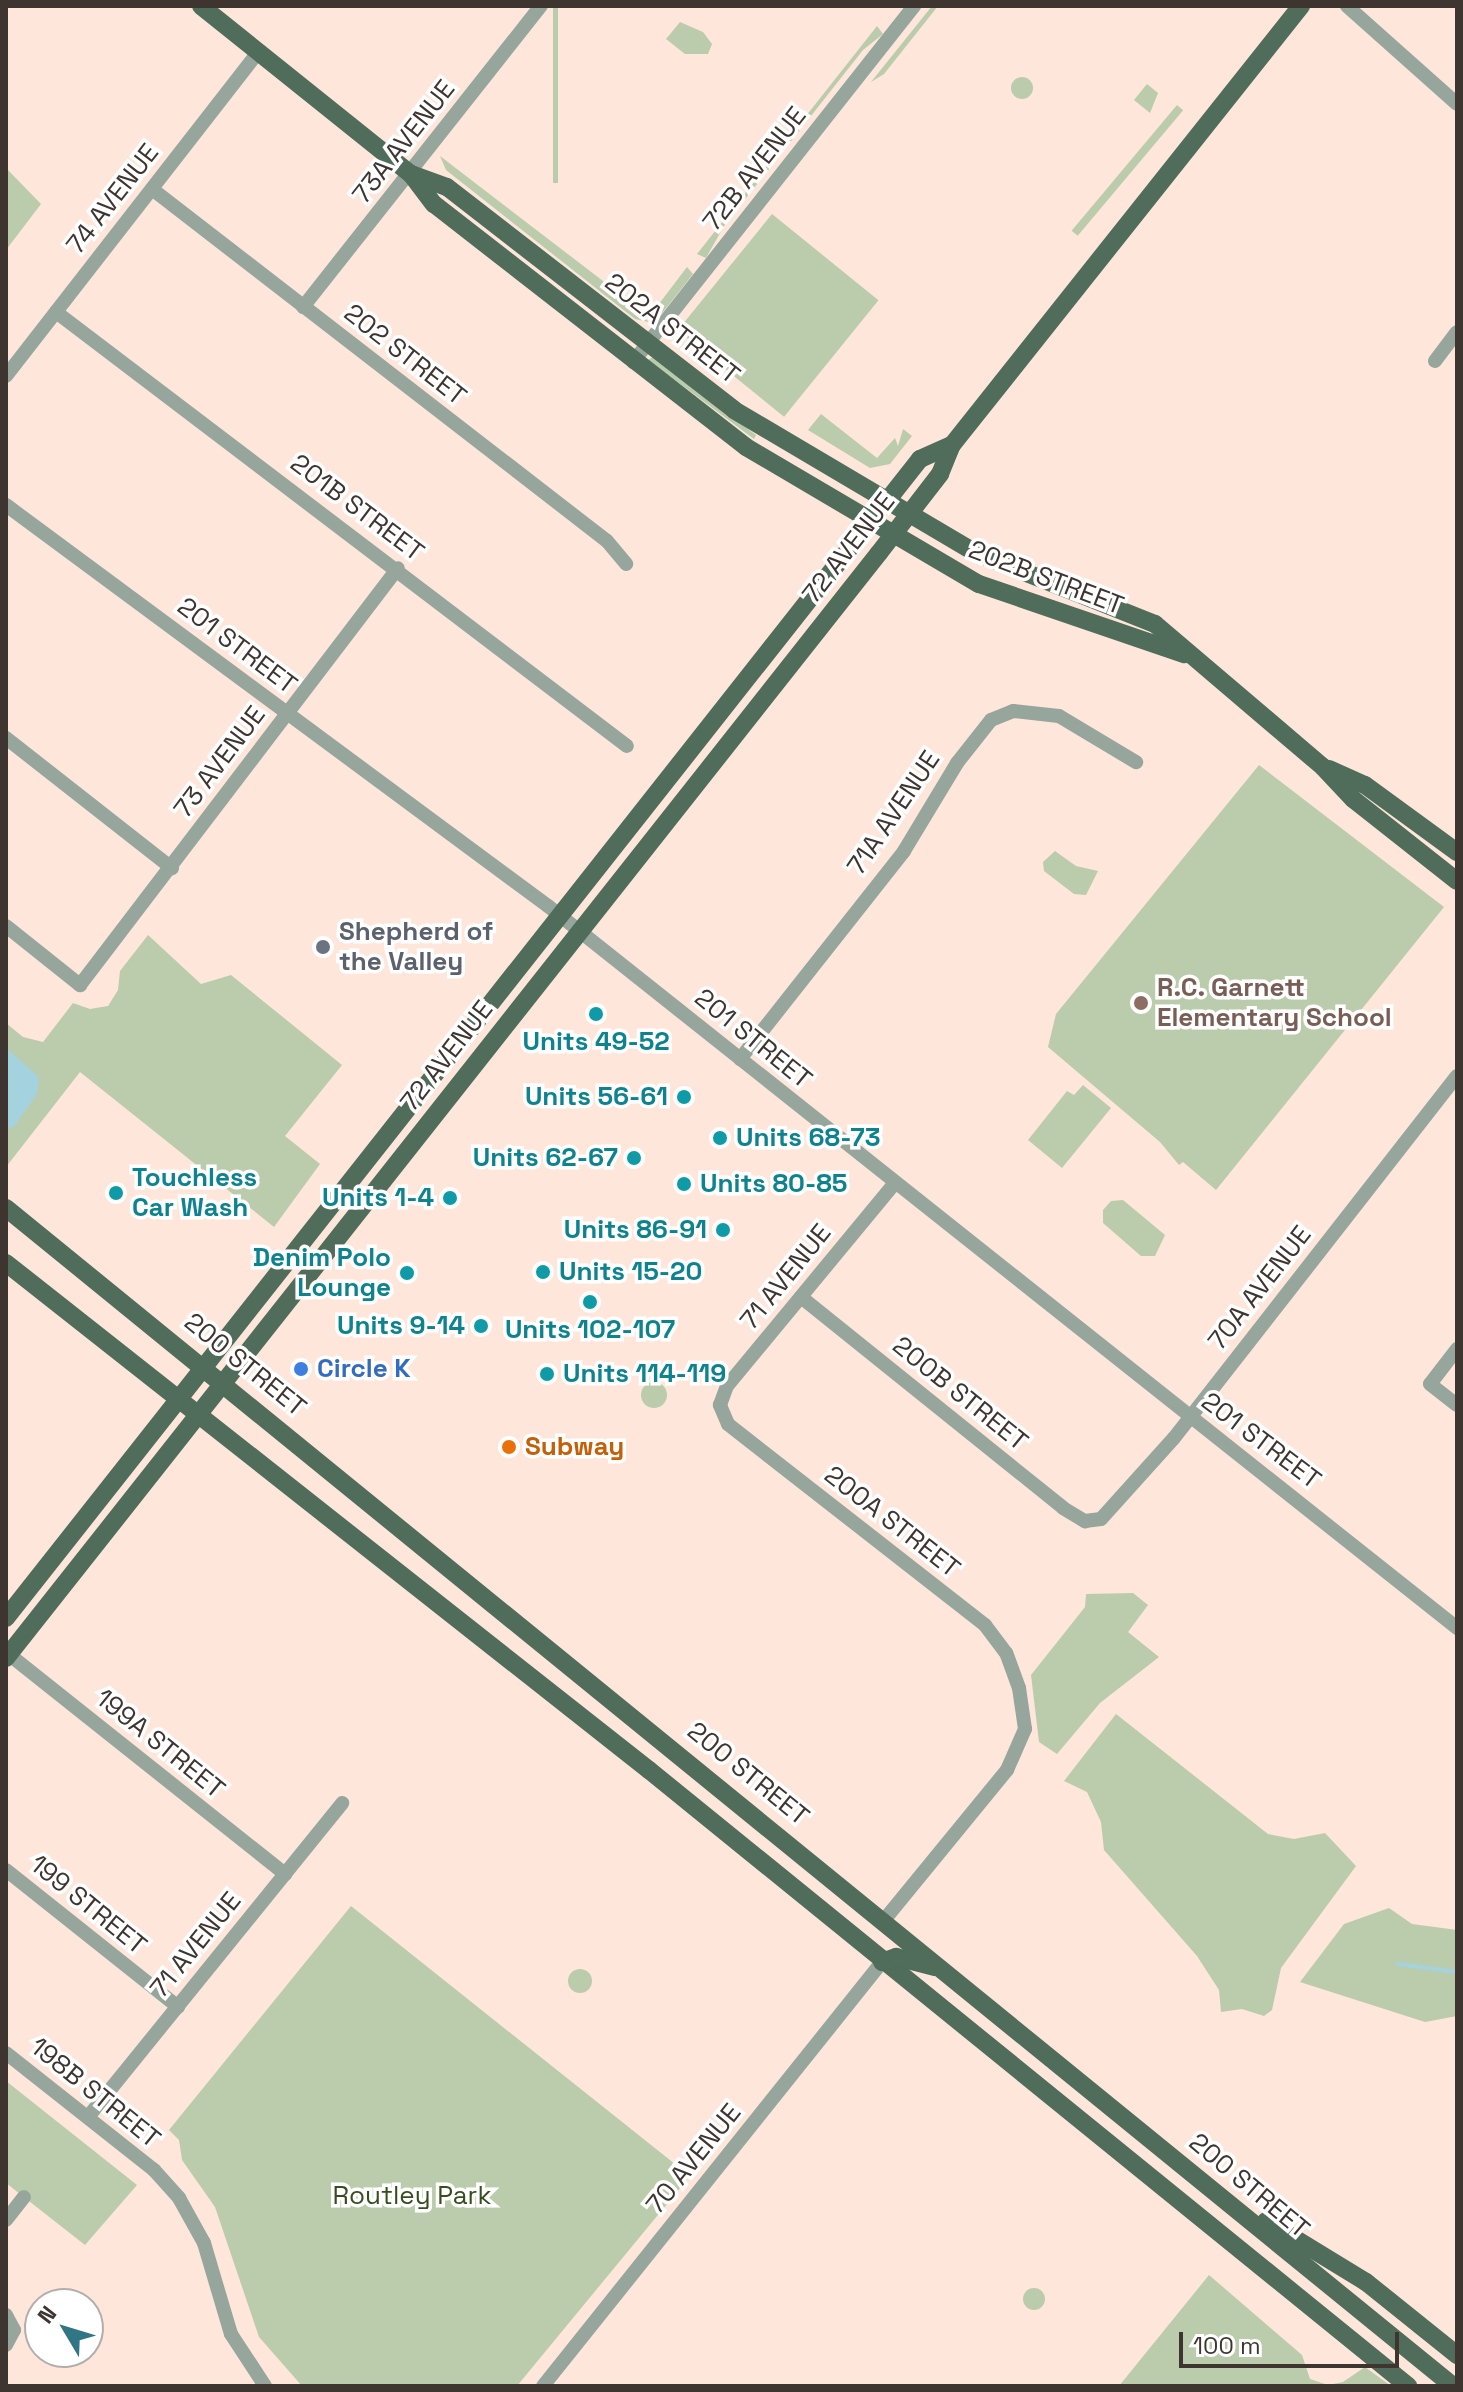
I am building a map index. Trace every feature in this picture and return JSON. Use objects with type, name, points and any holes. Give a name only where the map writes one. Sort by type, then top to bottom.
[{"type":"main road","name":"202A STREET","points":[[201,6],[411,174],[434,204],[633,362],[746,447],[893,535]]},
{"type":"main road","name":"72 AVENUE","points":[[7,1654],[893,535],[940,474],[952,445],[1301,6]]},
{"type":"main road","name":"202A STREET","points":[[411,174],[447,187],[734,410],[909,514]]},
{"type":"main road","name":"72 AVENUE","points":[[6,1618],[562,917],[920,459],[952,445]]},
{"type":"main road","name":"202B STREET","points":[[909,514],[1009,569],[1146,620],[1323,767],[1353,799],[1457,881]]},
{"type":"main road","name":"202B STREET","points":[[893,535],[1005,596],[1187,655]]},
{"type":"main road","name":"202B STREET","points":[[1323,767],[1365,785],[1457,852]]},
{"type":"main road","name":"200 STREET","points":[[6,1208],[207,1367],[1221,2193],[1453,2386]]},
{"type":"main road","name":"200 STREET","points":[[6,1263],[1408,2386]]},
{"type":"main road","points":[[882,1962],[916,1959],[949,1972]]},
{"type":"main road","points":[[1221,2193],[1366,2282],[1457,2355]]},
{"type":"street","name":"73A AVENUE","points":[[303,307],[541,6]]},
{"type":"street","name":"72B AVENUE","points":[[633,362],[914,6]]},
{"type":"street","points":[[1347,6],[1457,104]]},
{"type":"street","name":"74 AVENUE","points":[[6,376],[258,52]]},
{"type":"street","name":"202 STREET","points":[[152,189],[607,541],[626,564]]},
{"type":"street","name":"201B STREET","points":[[56,312],[398,568],[627,746]]},
{"type":"street","points":[[1435,361],[1457,332]]},
{"type":"street","name":"201 STREET","points":[[6,505],[562,917],[1457,1628]]},
{"type":"street","name":"73 AVENUE","points":[[6,926],[80,985],[398,568]]},
{"type":"street","name":"71A AVENUE","points":[[740,1059],[904,851],[957,763],[991,720],[1013,711],[1059,716],[1136,762]]},
{"type":"street","points":[[6,738],[172,868]]},
{"type":"street","name":"70A AVENUE","points":[[1093,1521],[1117,1505],[1455,1085]]},
{"type":"street","name":"71 AVENUE","points":[[720,1405],[727,1386],[895,1183]]},
{"type":"street","name":"200B STREET","points":[[801,1297],[1063,1508],[1093,1521]]},
{"type":"street","points":[[1457,1349],[1430,1384],[1457,1405]]},
{"type":"street","name":"200A STREET","points":[[720,1405],[728,1424],[985,1625],[1006,1653],[1019,1688],[1025,1729],[1007,1770],[885,1919]]},
{"type":"street","name":"199A STREET","points":[[7,1654],[285,1874]]},
{"type":"street","name":"71 AVENUE","points":[[88,2117],[342,1803]]},
{"type":"street","name":"199 STREET","points":[[6,1870],[178,2007]]},
{"type":"street","name":"70 AVENUE","points":[[543,2386],[882,1962]]},
{"type":"street","name":"198B STREET","points":[[6,2053],[154,2170],[193,2220],[231,2334],[265,2386]]},
{"type":"street","points":[[6,2220],[24,2197]]},
{"type":"street","points":[[6,2345],[10,2320]]},
{"type":"green space","points":[[553,6],[558,6],[558,183],[553,183]]},
{"type":"green space","points":[[932,6],[938,6],[884,74],[871,82]]},
{"type":"green space","points":[[680,22],[703,32],[712,44],[708,54],[685,54],[666,39]]},
{"type":"green space","points":[[877,26],[883,34],[863,50],[724,226],[706,258],[697,254]]},
{"type":"green space","points":[[1022,77],[1030,80],[1033,88],[1030,96],[1022,99],[1014,96],[1011,88],[1014,80]]},
{"type":"green space","points":[[1147,84],[1158,93],[1150,113],[1134,100]]},
{"type":"green space","points":[[1177,105],[1183,110],[1078,236],[1072,231]]},
{"type":"green space","points":[[440,156],[616,291],[649,322],[635,319],[446,170]]},
{"type":"green space","points":[[6,168],[41,204],[6,250]]},
{"type":"green space","points":[[772,214],[878,300],[784,417],[678,331]]},
{"type":"green space","points":[[687,267],[693,274],[659,317],[652,313]]},
{"type":"green space","points":[[653,357],[756,435],[754,439],[648,360]]},
{"type":"green space","points":[[821,414],[877,458],[895,438],[898,446],[903,429],[912,436],[890,464],[870,468],[808,430]]},
{"type":"green space","points":[[1259,765],[1444,907],[1216,1190],[1183,1162],[1179,1165],[1160,1142],[1048,1047],[1056,1014]]},
{"type":"green space","points":[[1055,851],[1076,866],[1098,871],[1086,895],[1074,894],[1044,871],[1043,862]]},
{"type":"green space","points":[[148,935],[201,984],[231,975],[342,1065],[285,1136],[320,1164],[274,1227],[80,1072],[6,1167],[6,1023],[23,1037],[43,1042],[73,1003],[90,1009],[108,1006],[118,990],[120,971]]},
{"type":"green space","points":[[1083,1085],[1111,1108],[1062,1168],[1028,1140],[1067,1091],[1074,1095]]},
{"type":"green space","points":[[1123,1200],[1165,1235],[1155,1256],[1141,1256],[1103,1223],[1103,1210],[1111,1201]]},
{"type":"green space","points":[[654,1382],[663,1386],[667,1395],[663,1404],[654,1408],[645,1404],[641,1395],[645,1386]]},
{"type":"green space","points":[[1133,1593],[1148,1605],[1128,1632],[1159,1657],[1100,1703],[1057,1754],[1039,1742],[1031,1675],[1085,1607],[1086,1594]]},
{"type":"green space","points":[[1116,1714],[1268,1834],[1294,1839],[1325,1833],[1356,1866],[1281,1968],[1272,2010],[1264,2016],[1242,2009],[1221,2012],[1219,1990],[1197,1956],[1104,1850],[1101,1822],[1087,1792],[1064,1781]]},
{"type":"green space","name":"Routley Park","points":[[351,1906],[690,2176],[517,2386],[302,2386],[259,2337],[215,2207],[182,2160],[179,2140],[169,2130]]},
{"type":"green space","points":[[1389,1908],[1412,1924],[1457,1930],[1457,2016],[1425,2022],[1300,1982],[1344,1924]]},
{"type":"green space","points":[[580,1969],[591,1976],[592,1981],[585,1992],[580,1993],[569,1986],[568,1981],[575,1970]]},
{"type":"green space","points":[[6,2081],[137,2185],[85,2245],[6,2183]]},
{"type":"green space","points":[[1209,2275],[1302,2355],[1310,2379],[1328,2385],[1343,2382],[1365,2367],[1391,2386],[1119,2386]]},
{"type":"green space","points":[[1034,2288],[1045,2299],[1034,2310],[1023,2299]]},
{"type":"water","points":[[6,1048],[39,1077],[37,1094],[13,1128],[6,1127]]},
{"type":"waterway","points":[[1398,1964],[1457,1972]]},
{"type":"place","name":"Shepherd of the Valley","points":[[323,947]]},
{"type":"place","name":"R.C. Garnett Elementary School","points":[[1141,1003]]},
{"type":"place","name":"Units 49-52","points":[[596,1014]]},
{"type":"place","name":"Units 56-61","points":[[684,1097]]},
{"type":"place","name":"Units 68-73","points":[[720,1138]]},
{"type":"place","name":"Units 62-67","points":[[634,1158]]},
{"type":"place","name":"Units 80-85","points":[[684,1184]]},
{"type":"place","name":"Touchless Car Wash","points":[[116,1193]]},
{"type":"place","name":"Units 1-4","points":[[450,1198]]},
{"type":"place","name":"Units 86-91","points":[[723,1230]]},
{"type":"place","name":"Units 15-20","points":[[543,1272]]},
{"type":"place","name":"Denim Polo Lounge","points":[[407,1273]]},
{"type":"place","name":"Units 102-107","points":[[590,1302]]},
{"type":"place","name":"Units 9-14","points":[[481,1326]]},
{"type":"place","name":"Circle K","points":[[301,1369]]},
{"type":"place","name":"Units 114-119","points":[[547,1374]]},
{"type":"place","name":"Subway","points":[[509,1447]]}]
